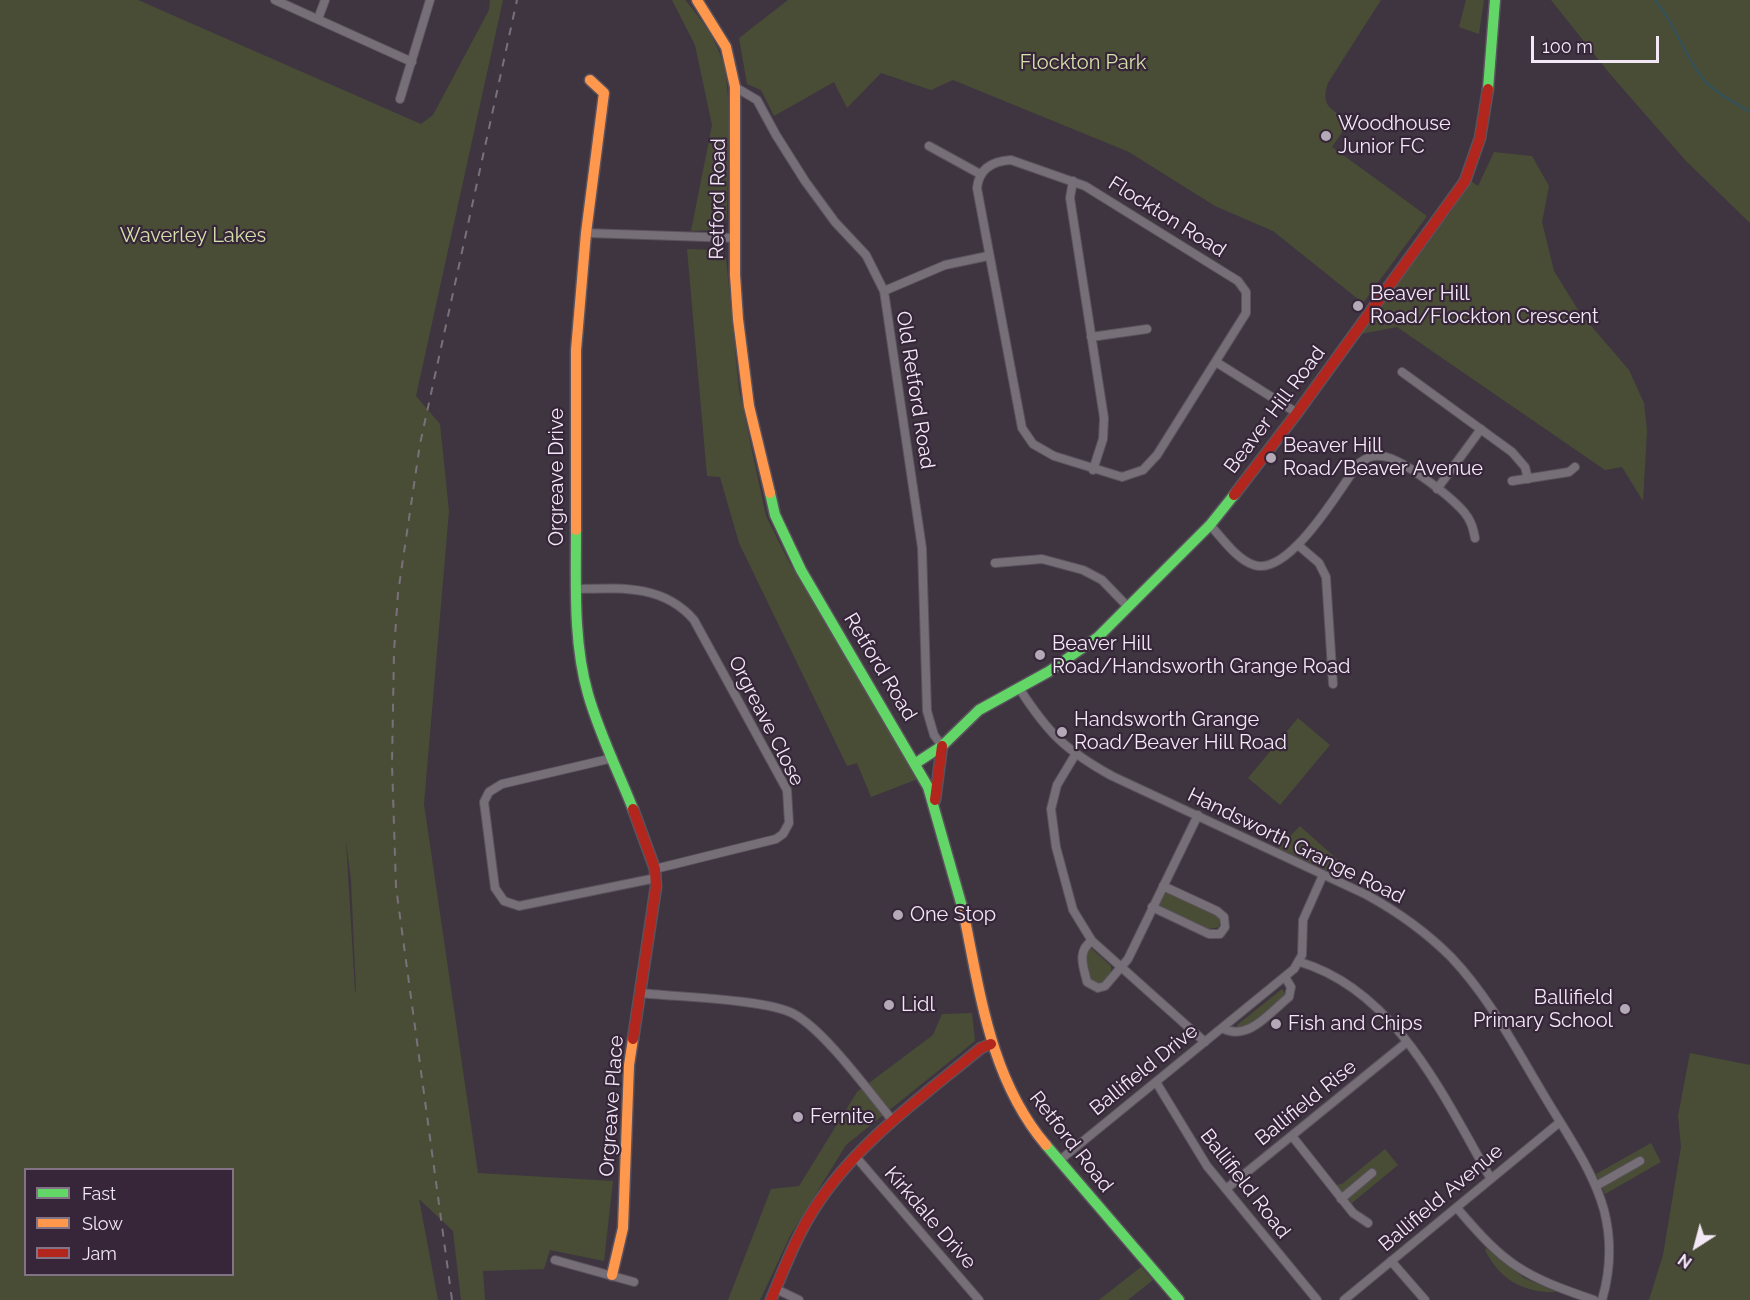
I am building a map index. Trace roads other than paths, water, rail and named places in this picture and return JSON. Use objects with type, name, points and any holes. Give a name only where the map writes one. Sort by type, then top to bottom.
[{"type":"main road","name":"Retford Road","points":[[697,0],[726,48],[735,87],[735,238],[738,319],[749,406],[775,515],[801,570],[923,775],[934,803],[957,882],[991,1044],[1003,1076],[1024,1116],[1179,1300]]},
{"type":"main road","name":"Beaver Hill Road","points":[[923,775],[941,750],[979,710],[1083,649],[1128,607],[1210,525],[1297,413],[1448,207],[1469,172],[1479,144],[1483,118],[1495,0]]},
{"type":"main road","name":"Orgreave Drive","points":[[590,80],[604,93],[586,233],[575,391],[576,589],[583,673],[588,694],[655,873]]},
{"type":"main road","name":"Beaver Hill Road","points":[[916,763],[941,750]]},
{"type":"main road","points":[[934,803],[941,750]]},
{"type":"main road","name":"Orgreave Place","points":[[612,1275],[623,1228],[627,1086],[651,932],[655,873]]},
{"type":"main road","points":[[773,1295],[813,1210],[856,1157],[893,1121],[981,1048],[991,1044]]},
{"type":"street","points":[[275,0],[412,62]]},
{"type":"street","points":[[318,19],[325,0]]},
{"type":"street","points":[[400,99],[430,0]]},
{"type":"street","name":"Old Retford Road","points":[[735,87],[758,100],[776,135],[805,181],[835,222],[866,255],[884,291],[922,548],[927,711],[941,750]]},
{"type":"street","points":[[929,146],[980,174],[977,188],[988,256],[1020,418],[1026,436],[1042,450],[1093,470],[1122,477],[1143,470],[1157,455],[1216,362],[1297,413]]},
{"type":"street","name":"Flockton Road","points":[[980,174],[992,164],[1011,160],[1072,181],[1104,198],[1243,286],[1248,299],[1246,313],[1216,362]]},
{"type":"street","points":[[1072,181],[1070,198],[1105,429],[1093,470]]},
{"type":"street","points":[[586,233],[735,238]]},
{"type":"street","points":[[884,291],[945,265],[988,256]]},
{"type":"street","points":[[1091,337],[1147,329]]},
{"type":"street","points":[[1402,372],[1520,459],[1528,478]]},
{"type":"street","points":[[1437,489],[1481,429]]},
{"type":"street","points":[[1210,525],[1253,565],[1272,565],[1298,545],[1365,459],[1372,456],[1388,457],[1437,489],[1466,514],[1475,538]]},
{"type":"street","points":[[1512,482],[1569,472],[1575,468]]},
{"type":"street","points":[[1298,545],[1318,563],[1326,577],[1333,684]]},
{"type":"street","points":[[995,563],[1042,559],[1083,570],[1102,580],[1128,607]]},
{"type":"street","name":"Orgreave Close","points":[[576,589],[638,589],[666,597],[686,611],[694,621],[787,790],[789,823],[783,834],[776,839],[655,873],[519,906],[504,901],[495,888],[484,802],[489,792],[502,784],[613,758]]},
{"type":"street","name":"Handsworth Grange Road","points":[[1019,688],[1049,731],[1075,755],[1112,776],[1367,895],[1403,916],[1452,958],[1490,1007],[1596,1186],[1604,1210],[1610,1244],[1608,1280],[1602,1300]]},
{"type":"street","points":[[1075,755],[1057,785],[1052,803],[1052,819],[1068,898],[1092,941],[1205,1042]]},
{"type":"street","points":[[1092,941],[1084,947],[1082,954],[1090,986],[1098,988],[1105,986],[1121,968],[1198,815]]},
{"type":"street","points":[[1323,875],[1303,920],[1300,962],[1333,976],[1368,999],[1407,1042],[1491,1179]]},
{"type":"street","points":[[1152,908],[1209,934],[1220,934],[1225,927],[1224,917],[1217,911],[1163,886]]},
{"type":"street","name":"Ballifield Drive","points":[[1060,1160],[1285,977],[1300,962]]},
{"type":"street","name":"Ballifield Drive","points":[[1222,1028],[1242,1034],[1290,997],[1291,987],[1285,977]]},
{"type":"street","points":[[640,993],[767,1006],[792,1013],[821,1036],[893,1121]]},
{"type":"street","name":"Ballifield Rise","points":[[1226,1190],[1407,1042]]},
{"type":"street","name":"Ballifield Road","points":[[1156,1082],[1194,1147],[1226,1190],[1317,1300]]},
{"type":"street","name":"Ballifield Avenue","points":[[1344,1300],[1560,1122]]},
{"type":"street","points":[[1292,1136],[1341,1199],[1359,1219],[1368,1223]]},
{"type":"street","name":"Kirkdale Drive","points":[[856,1157],[979,1300]]},
{"type":"street","points":[[1596,1186],[1640,1161]]},
{"type":"street","points":[[1341,1199],[1372,1173]]},
{"type":"street","points":[[1457,1208],[1492,1248],[1516,1268],[1541,1282],[1594,1300]]},
{"type":"street","points":[[555,1260],[634,1282]]},
{"type":"street","points":[[1391,1261],[1425,1300]]},
{"type":"street","points":[[773,1295],[799,1300]]},
{"type":"waterway","points":[[1655,0],[1704,80],[1750,112]]},
{"type":"railway","points":[[452,1300],[396,887],[392,764],[394,651],[398,593],[420,444],[517,0]]},
{"type":"place","name":"Woodhouse Junior FC","points":[[1326,136]]},
{"type":"place","name":"Beaver Hill Road/Flockton Crescent","points":[[1358,306]]},
{"type":"place","name":"Beaver Hill Road/Beaver Avenue","points":[[1271,458]]},
{"type":"place","name":"Beaver Hill Road/Handsworth Grange Road","points":[[1040,655]]},
{"type":"place","name":"Handsworth Grange Road/Beaver Hill Road","points":[[1062,732]]},
{"type":"place","name":"One Stop","points":[[898,915]]},
{"type":"place","name":"Lidl","points":[[889,1005]]},
{"type":"place","name":"Ballifield Primary School","points":[[1625,1009]]},
{"type":"place","name":"Fish and Chips","points":[[1276,1024]]},
{"type":"place","name":"Fernite","points":[[798,1117]]},
{"type":"park label","name":"Flockton Park","points":[[1083,63]]},
{"type":"park label","name":"Waverley Lakes","points":[[193,236]]}]
